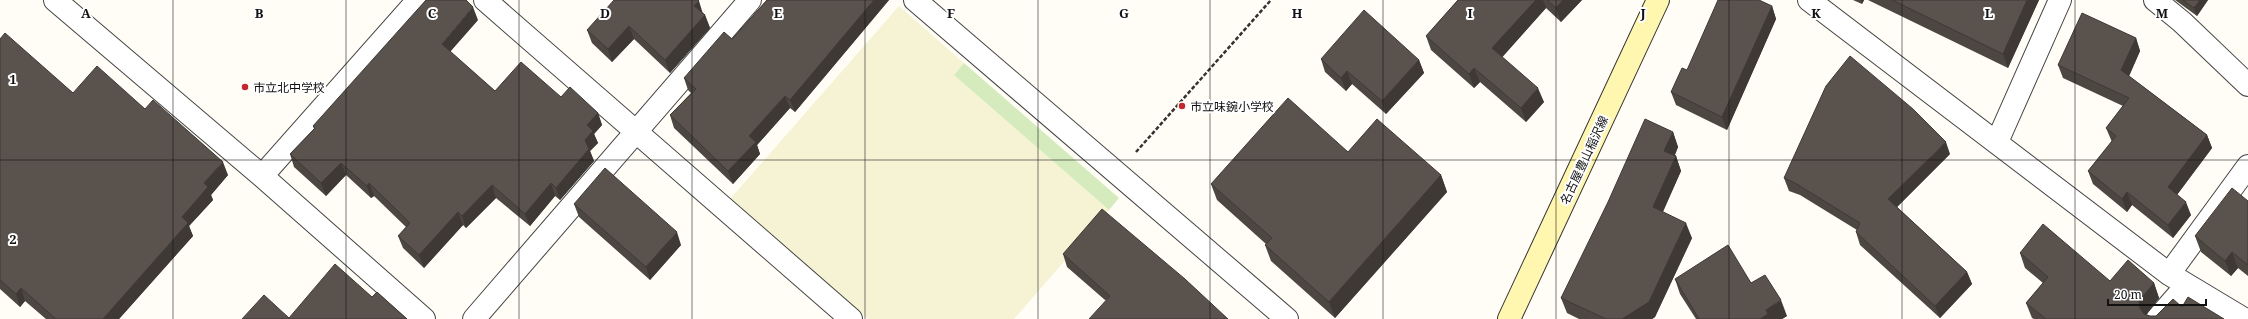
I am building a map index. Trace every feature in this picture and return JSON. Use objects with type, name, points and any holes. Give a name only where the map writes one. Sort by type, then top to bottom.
[{"type":"main road","name":"名古屋豊山稲沢線","points":[[1509,319],[1658,0]]},
{"type":"street","points":[[55,0],[262,176],[424,319]]},
{"type":"street","points":[[262,176],[418,0]]},
{"type":"street","points":[[485,0],[851,319]]},
{"type":"street","points":[[474,319],[637,133],[750,0]]},
{"type":"street","points":[[915,0],[1287,319]]},
{"type":"street","points":[[1809,0],[2178,280],[2244,319]]},
{"type":"street","points":[[1996,142],[2060,0]]},
{"type":"street","points":[[2155,0],[2182,22],[2248,85]]},
{"type":"street","points":[[2157,319],[2178,280],[2248,166]]},
{"type":"path","points":[[1117,173],[1271,0]]},
{"type":"shaded area","points":[[899,6],[964,63],[954,75],[1109,210],[1014,319],[868,319],[730,199]]},
{"type":"green space","points":[[964,63],[1119,198],[1109,210],[954,75]]},
{"type":"building","points":[[426,0],[466,0],[473,7],[442,44],[495,91],[521,62],[561,97],[570,87],[598,113],[587,125],[593,131],[585,140],[589,149],[556,188],[551,183],[525,214],[492,185],[462,216],[458,212],[419,255],[398,236],[410,223],[369,183],[367,186],[341,163],[321,183],[290,154],[315,128],[313,126]]},
{"type":"building","points":[[614,0],[698,0],[699,1],[694,6],[705,15],[665,60],[629,26],[608,49],[587,30]]},
{"type":"building","points":[[767,0],[874,0],[790,100],[785,96],[749,136],[756,142],[728,171],[670,115],[696,89],[684,78],[724,32],[732,39]]},
{"type":"building","points":[[1458,0],[1536,0],[1492,48],[1538,88],[1521,108],[1474,68],[1469,74],[1426,36]]},
{"type":"building","points":[[1547,0],[1563,0],[1556,8]]},
{"type":"building","points":[[1718,0],[1759,0],[1772,6],[1722,117],[1671,92],[1682,68],[1687,70]]},
{"type":"building","points":[[1892,0],[2027,0],[2003,54]]},
{"type":"building","points":[[2183,0],[2200,0],[2194,8]]},
{"type":"building","points":[[1364,10],[1419,60],[1382,101],[1347,71],[1341,78],[1321,59]]},
{"type":"building","points":[[2082,13],[2136,38],[2121,70],[2207,135],[2168,187],[2186,202],[2168,225],[2127,192],[2122,199],[2088,171],[2116,136],[2106,128],[2129,98],[2058,65]]},
{"type":"building","points":[[5,33],[73,93],[97,66],[145,109],[153,100],[223,162],[204,183],[208,187],[182,217],[188,223],[103,319],[56,319],[21,288],[16,294],[0,280],[0,39]]},
{"type":"building","points":[[1850,56],[1913,109],[1946,142],[1888,199],[1967,272],[1935,306],[1856,232],[1860,223],[1795,183],[1784,178],[1826,86]]},
{"type":"building","points":[[1288,98],[1348,152],[1377,119],[1441,175],[1329,302],[1265,245],[1272,238],[1211,184]]},
{"type":"building","points":[[1645,119],[1673,132],[1664,151],[1676,156],[1653,207],[1686,223],[1649,302],[1622,319],[1606,319],[1561,298],[1608,202]]},
{"type":"building","points":[[605,168],[677,232],[646,267],[574,204]]},
{"type":"building","points":[[2232,188],[2248,201],[2248,265],[2232,252],[2225,261],[2195,236]]},
{"type":"building","points":[[1102,209],[1185,279],[1228,319],[1089,319],[1110,296],[1063,254]]},
{"type":"building","points":[[2043,224],[2110,281],[2128,260],[2154,283],[2139,301],[2140,308],[2144,314],[2156,316],[2173,299],[2182,307],[2188,297],[2224,319],[2046,319],[2026,303],[2048,277],[2020,253]]},
{"type":"building","points":[[1728,245],[1751,283],[1765,275],[1781,300],[1766,310],[1768,314],[1760,319],[1699,319],[1675,279]]},
{"type":"building","points":[[335,264],[372,297],[377,292],[407,319],[242,319],[264,295],[289,318]]},
{"type":"place","name":"市立北中学校","points":[[245,87]]},
{"type":"place","name":"市立味鋺小学校","points":[[1182,106]]}]
